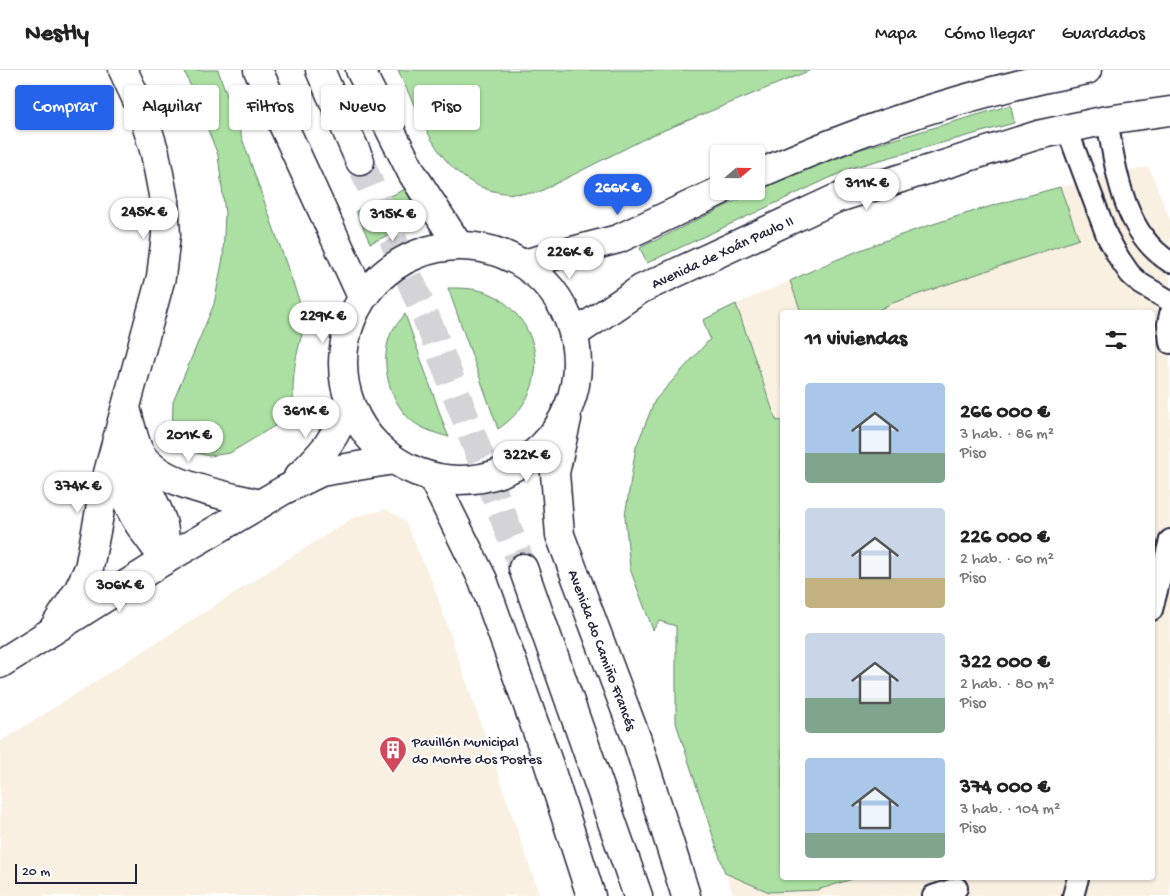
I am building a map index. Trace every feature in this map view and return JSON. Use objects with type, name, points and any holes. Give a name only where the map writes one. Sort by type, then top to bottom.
[{"type":"street","points":[[52,631],[78,590],[89,568],[105,484],[161,277],[166,235],[164,200],[155,153],[142,111],[123,70]]},
{"type":"street","points":[[258,70],[362,296]]},
{"type":"street","points":[[320,70],[360,161]]},
{"type":"street","points":[[360,70],[412,173],[457,243]]},
{"type":"street","points":[[765,171],[816,149],[929,110],[1026,81],[1087,70]]},
{"type":"street","name":"Avenida de Xoán Paulo II","points":[[574,334],[640,289],[834,199],[1038,135],[1107,120],[1170,112]]},
{"type":"street","points":[[523,264],[618,239],[710,196]]},
{"type":"street","points":[[457,243],[480,246],[523,264],[546,283],[563,307],[574,334],[577,366],[572,398],[556,430],[532,456],[501,473],[467,481],[432,478],[394,460],[366,435],[349,401],[342,365],[347,330],[362,296],[384,272],[413,254],[457,243]]},
{"type":"street","name":"Avenida do Camiño Francés","points":[[572,398],[555,473],[560,535],[637,740],[686,896]]},
{"type":"street","points":[[284,490],[327,449],[339,429],[349,401]]},
{"type":"street","points":[[126,408],[139,451],[158,471],[179,483],[260,504]]},
{"type":"street","points":[[126,408],[120,473],[130,512],[165,560]]},
{"type":"street","points":[[0,664],[165,560],[284,490],[321,472],[394,460]]},
{"type":"street","points":[[432,478],[483,580],[548,762],[592,896]]},
{"type":"street","points":[[523,568],[638,896]]},
{"type":"lane","points":[[1107,120],[1120,184],[1130,213],[1141,235],[1151,247],[1170,262]]},
{"type":"lane","points":[[1067,129],[1107,236],[1119,258],[1130,274],[1141,284],[1170,301]]},
{"type":"lane","points":[[1170,314],[1168,324],[1170,343]]},
{"type":"lane","points":[[1155,598],[1170,540]]},
{"type":"lane","points":[[1073,896],[1077,880]]},
{"type":"lane","points":[[933,896],[957,888]]},
{"type":"shaded area","points":[[1149,167],[1170,220],[1170,896],[734,896],[725,873],[770,892],[817,890],[851,880],[1155,880],[1155,310],[879,310],[890,304],[1079,239],[1060,187]]},
{"type":"shaded area","points":[[790,281],[800,310],[780,310],[780,421],[776,421],[736,304]]},
{"type":"shaded area","points":[[386,509],[405,521],[433,584],[540,896],[0,896],[0,742],[354,517]]},
{"type":"green space","points":[[184,70],[218,70],[229,101],[229,130],[239,130],[306,320],[295,367],[293,388],[294,414],[230,453],[209,456],[182,449],[172,432],[173,402],[214,304],[223,258],[225,213],[218,155],[208,130],[219,130],[219,85],[190,85]]},
{"type":"green space","points":[[398,70],[811,70],[650,136],[539,192],[509,193],[484,188],[463,177],[447,161],[433,141],[427,130],[480,130],[480,85],[414,85],[414,104]]},
{"type":"green space","points":[[1011,105],[1014,123],[851,168],[647,263],[640,248],[738,200],[765,200],[765,187],[861,149]]},
{"type":"green space","points":[[1060,187],[1079,239],[890,304],[879,310],[800,310],[790,281],[855,252],[992,206]]},
{"type":"green space","points":[[406,189],[420,222],[370,243],[356,211]]},
{"type":"green space","points":[[448,288],[477,290],[497,297],[521,320],[529,335],[536,365],[534,379],[529,394],[521,407],[511,419],[498,429]]},
{"type":"green space","points":[[736,304],[776,420],[780,421],[780,880],[850,880],[817,890],[769,892],[725,873],[676,723],[676,626],[659,621],[653,630],[630,569],[625,516],[636,447],[655,400],[710,339],[703,320]]},
{"type":"green space","points":[[405,314],[449,437],[425,429],[409,419],[399,406],[390,386],[386,365],[388,343],[392,330]]},
{"type":"tunnel","points":[[360,161],[433,334],[523,568]]},
{"type":"place","name":"Pavillón Municipal do Monte dos Postes","points":[[393,774]]}]
